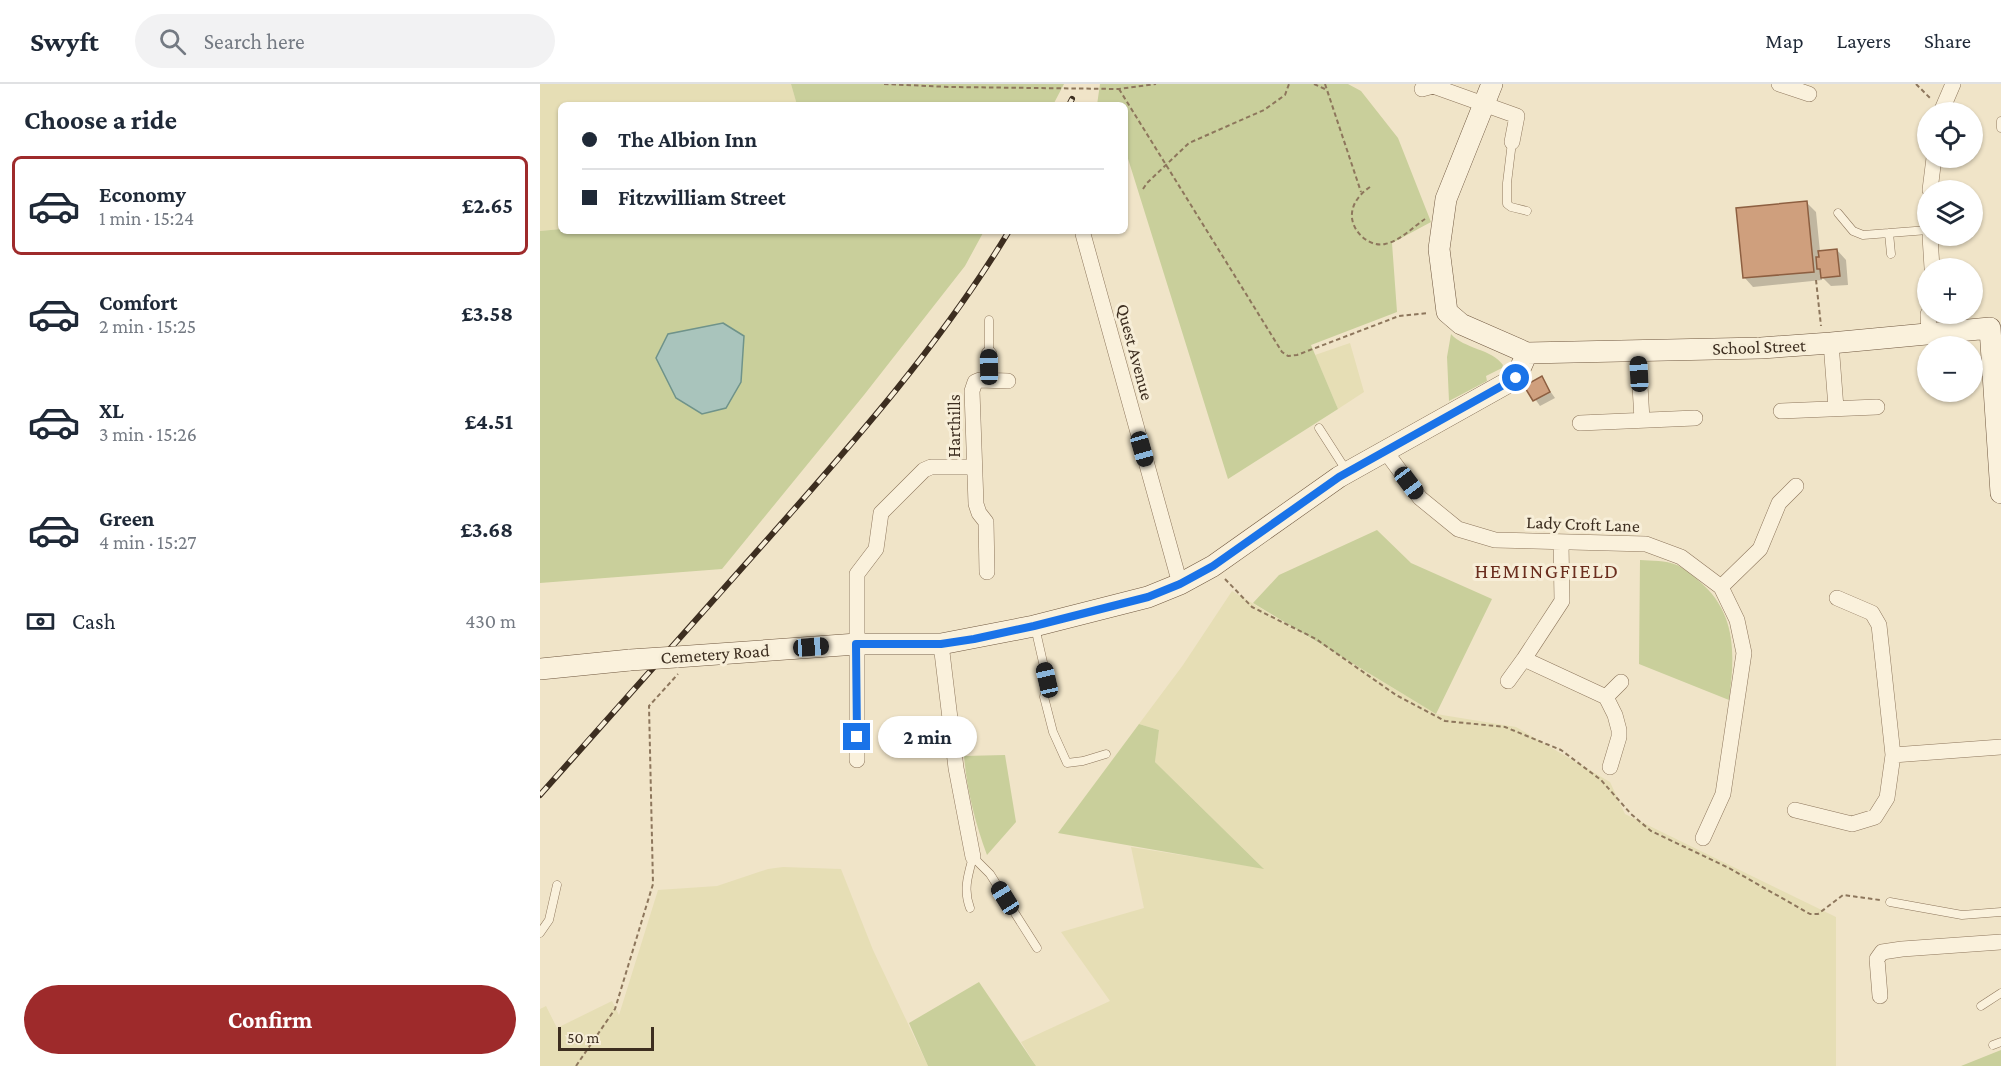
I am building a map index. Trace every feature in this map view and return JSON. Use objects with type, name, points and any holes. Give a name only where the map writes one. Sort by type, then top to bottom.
[{"type":"street","points":[[1492,84],[1446,199],[1439,249],[1447,312],[1461,324],[1527,353]]},
{"type":"street","points":[[1779,84],[1809,94]]},
{"type":"street","points":[[1945,102],[1953,84]]},
{"type":"street","points":[[1422,90],[1433,86],[1518,116],[1512,142]]},
{"type":"street","name":"Quest Avenue","points":[[1083,234],[1180,584]]},
{"type":"street","name":"School Street","points":[[1527,353],[1761,348],[1827,344],[1917,319]]},
{"type":"street","points":[[1995,325],[2001,493]]},
{"type":"street","points":[[1827,344],[1836,408]]},
{"type":"street","points":[[1638,351],[1642,420]]},
{"type":"street","name":"Cemetery Road","points":[[540,669],[630,660],[856,644],[941,644],[1034,626],[1148,597],[1180,584],[1213,566],[1348,472],[1516,378],[1527,353]]},
{"type":"street","points":[[989,354],[990,380],[1008,381]]},
{"type":"street","name":"Harthills","points":[[987,572],[987,528],[986,522],[977,509],[972,391],[975,382],[990,380]]},
{"type":"street","points":[[1781,411],[1877,407]]},
{"type":"street","points":[[1580,423],[1695,418]]},
{"type":"street","name":"Lady Croft Lane","points":[[1386,452],[1420,498],[1458,529],[1495,540],[1646,544],[1680,557],[1721,587],[1737,620],[1744,653],[1723,794],[1703,838]]},
{"type":"street","name":"Harthills","points":[[857,760],[857,574],[876,549],[881,513],[924,470],[931,467],[974,467]]},
{"type":"street","points":[[1721,587],[1760,549],[1779,503],[1796,486]]},
{"type":"street","points":[[1508,681],[1562,601],[1561,543]]},
{"type":"street","points":[[1795,810],[1852,824],[1875,817],[1887,798],[1893,755],[1879,625],[1872,613],[1837,598]]},
{"type":"street","points":[[941,644],[956,768],[973,857]]},
{"type":"street","points":[[1524,659],[1606,697],[1615,715],[1619,737],[1610,767]]},
{"type":"street","points":[[1606,697],[1621,682]]},
{"type":"street","points":[[1893,755],[2001,747]]},
{"type":"street","points":[[1880,996],[1877,959],[1882,952],[2001,942]]},
{"type":"lane","points":[[2001,121],[2001,128]]},
{"type":"lane","points":[[1512,142],[1507,183],[1508,204],[1527,211]]},
{"type":"lane","points":[[1838,213],[1853,231],[1863,236],[1917,231]]},
{"type":"lane","points":[[1889,233],[1891,254]]},
{"type":"lane","points":[[989,320],[989,354]]},
{"type":"lane","points":[[1319,428],[1348,472]]},
{"type":"lane","points":[[1034,626],[1047,680],[1044,697],[1053,732],[1067,763],[1106,754]]},
{"type":"lane","points":[[970,908],[965,896],[973,857],[990,874],[1038,948]]},
{"type":"lane","points":[[540,933],[549,920],[558,885]]},
{"type":"lane","points":[[1890,902],[1962,915],[2001,912]]},
{"type":"lane","points":[[1982,1006],[2001,993]]},
{"type":"path","points":[[884,84],[1119,89],[1156,84]]},
{"type":"path","points":[[1143,189],[1189,143],[1264,110],[1285,95],[1289,84]]},
{"type":"path","points":[[1314,84],[1326,89]]},
{"type":"path","points":[[1324,84],[1361,193]]},
{"type":"path","points":[[1916,84],[1933,102]]},
{"type":"path","points":[[1119,89],[1127,102]]},
{"type":"path","points":[[1128,104],[1282,352],[1288,356],[1297,356],[1399,316],[1447,312]]},
{"type":"path","points":[[1370,187],[1361,193],[1352,214],[1355,228],[1363,238],[1372,243],[1384,244],[1396,240],[1445,206]]},
{"type":"path","points":[[1816,280],[1827,344]]},
{"type":"path","points":[[1213,566],[1252,608],[1316,639],[1396,695],[1445,722],[1505,727],[1561,750],[1601,780],[1631,814],[1651,831],[1729,868],[1810,914],[1818,914],[1843,895],[1890,902]]},
{"type":"path","points":[[576,1066],[615,1009],[653,884],[649,706],[685,657]]},
{"type":"shaded area","points":[[540,84],[791,84],[796,102],[558,102],[558,229],[540,231]]},
{"type":"shaded area","points":[[1350,343],[1364,392],[1338,409],[1315,355]]},
{"type":"shaded area","points":[[1232,591],[1436,714],[1516,727],[1610,782],[1625,814],[1836,917],[1836,1066],[1036,1066],[1021,1042],[1110,1001],[1061,932],[1144,908],[1131,847],[1263,868],[1155,762],[1159,730],[1139,724],[1183,665]]},
{"type":"shaded area","points":[[783,867],[841,869],[873,950],[928,1066],[540,1066],[540,1009],[546,1006],[557,1028],[612,1001],[619,1015],[658,890],[717,886],[768,869]]},
{"type":"green space","points":[[791,84],[1064,84],[1055,102],[796,102]]},
{"type":"green space","points":[[1100,84],[1348,84],[1361,91],[1398,138],[1431,222],[1392,243],[1397,312],[1311,345],[1338,409],[1228,479],[1128,159],[1128,102],[1097,102]]},
{"type":"green space","points":[[558,229],[558,234],[982,234],[965,266],[864,395],[722,569],[540,583],[540,231]]},
{"type":"green space","points":[[1451,334],[1463,343],[1492,356],[1503,365],[1502,368],[1486,376],[1487,381],[1449,401],[1447,357]]},
{"type":"green space","points":[[1377,530],[1411,563],[1492,599],[1436,714],[1253,603],[1279,575]]},
{"type":"green space","points":[[1640,560],[1677,565],[1699,581],[1721,607],[1727,621],[1732,651],[1729,700],[1639,664]]},
{"type":"green space","points":[[1139,724],[1159,730],[1155,762],[1264,869],[1058,833]]},
{"type":"green space","points":[[1005,755],[1016,822],[987,855],[972,806],[964,756]]},
{"type":"green space","points":[[979,982],[1036,1066],[928,1066],[909,1023]]},
{"type":"green space","points":[[2001,1050],[2001,1066],[1961,1066]]},
{"type":"water","points":[[723,323],[744,336],[741,382],[726,408],[702,414],[676,398],[656,358],[668,334]]},
{"type":"building","points":[[1807,201],[1814,272],[1743,278],[1736,208]]},
{"type":"building","points":[[1837,249],[1840,276],[1821,278],[1820,269],[1817,269],[1818,251]]},
{"type":"building","points":[[1542,376],[1550,392],[1533,401],[1524,386]]},
{"type":"railway","points":[[540,795],[799,504],[895,392],[955,313],[1007,234]]},
{"type":"district","name":"HEMINGFIELD","points":[[1547,571]]},
{"type":"route","points":[[857,737],[856,644],[941,644],[974,639],[1148,597],[1180,584],[1213,566],[1339,477],[1516,378]]}]
